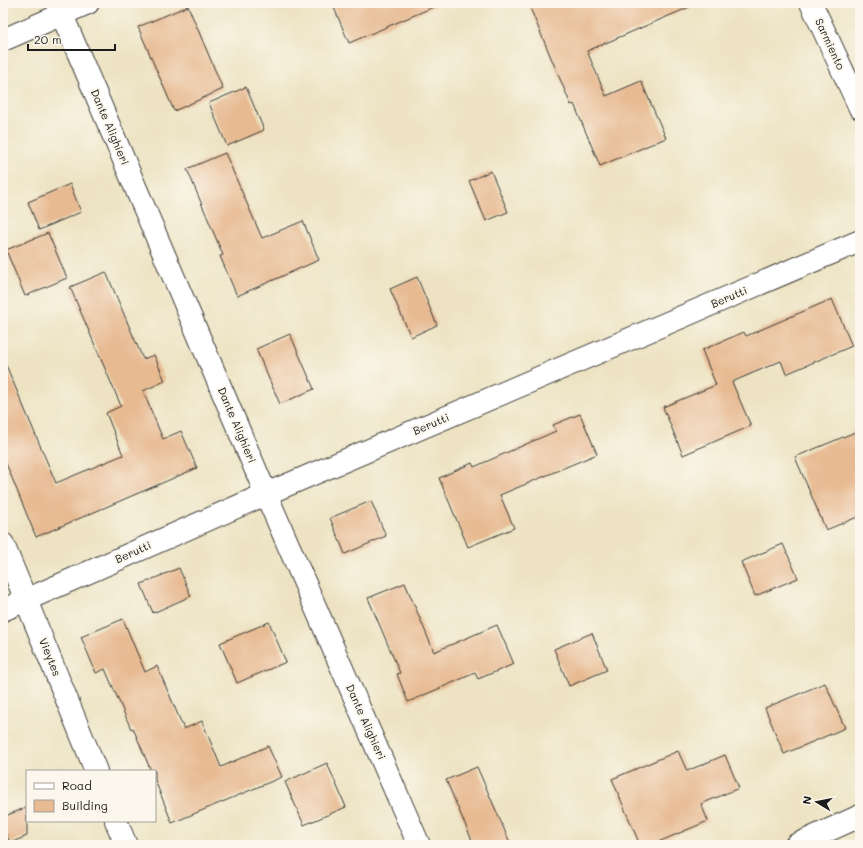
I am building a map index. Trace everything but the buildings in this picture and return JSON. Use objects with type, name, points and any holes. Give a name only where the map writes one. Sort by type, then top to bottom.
[{"type":"street","points":[[3,40],[59,9],[88,3]]},
{"type":"street","name":"Sarmiento","points":[[811,3],[860,108]]},
{"type":"street","name":"Dante Alighieri","points":[[59,9],[266,494],[419,845]]},
{"type":"street","name":"Berutti","points":[[3,610],[266,494],[860,242]]},
{"type":"street","name":"Vieytes","points":[[3,544],[96,770]]},
{"type":"street","points":[[796,845],[860,816]]},
{"type":"street","points":[[116,822],[126,845]]}]
